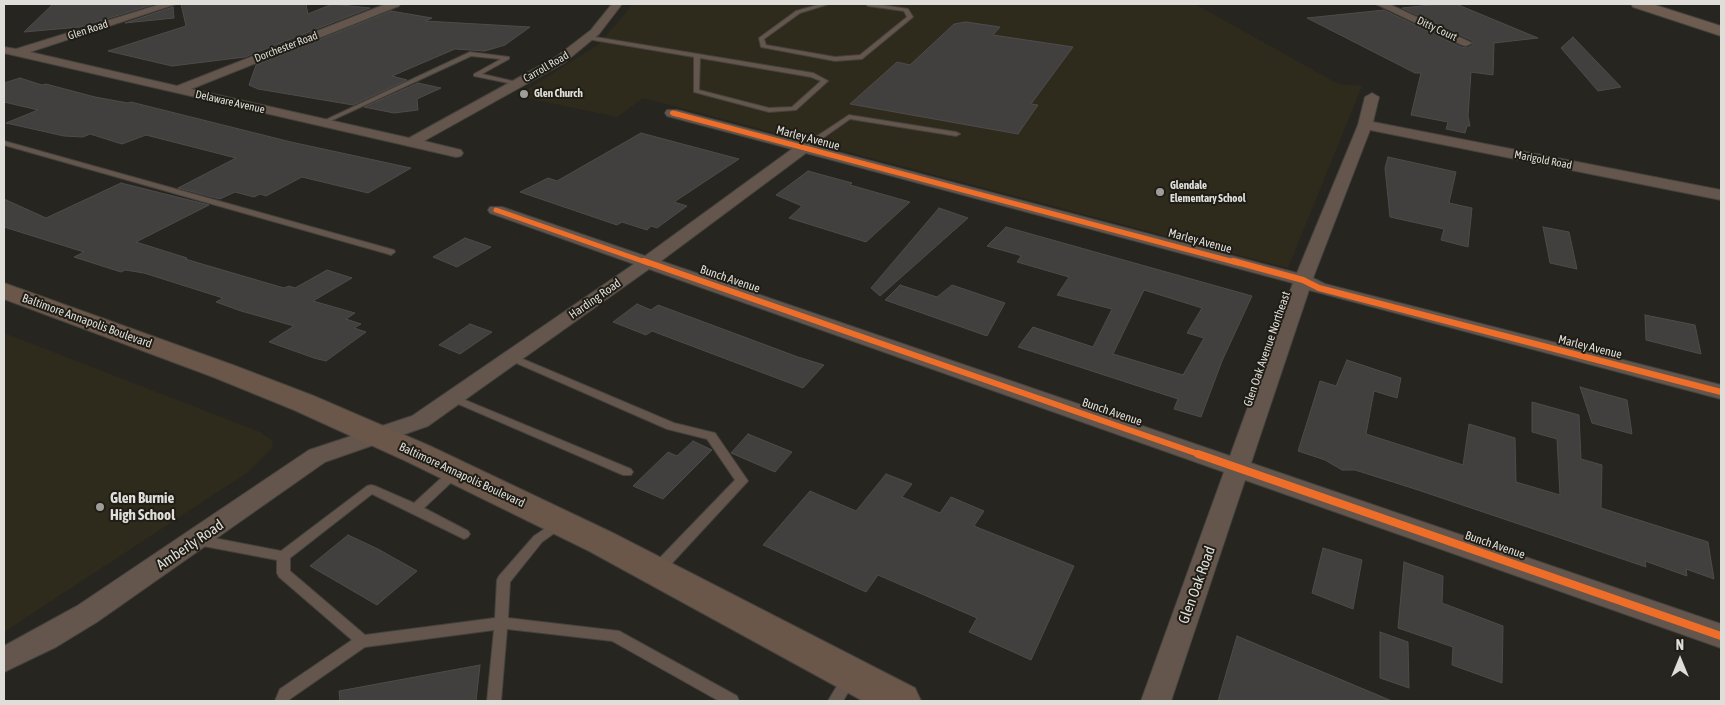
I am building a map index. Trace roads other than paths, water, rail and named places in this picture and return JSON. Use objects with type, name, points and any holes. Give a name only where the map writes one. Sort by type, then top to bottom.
[{"type":"highway","points":[[1638,4],[1721,31]]},
{"type":"main road","name":"Baltimore Annapolis Boulevard","points":[[4,290],[223,372],[378,435],[562,522],[657,571],[844,688],[901,701]]},
{"type":"street","name":"Glen Road","points":[[8,53],[172,4]]},
{"type":"street","name":"Dorchester Road","points":[[177,90],[395,4]]},
{"type":"street","name":"Carroll Road","points":[[410,142],[560,60],[589,38],[617,4]]},
{"type":"street","name":"Ditty Court","points":[[1381,4],[1466,42]]},
{"type":"street","name":"Delaware Avenue","points":[[8,53],[456,153]]},
{"type":"street","name":"Glen Oak Avenue Northeast","points":[[1239,468],[1303,280],[1365,125],[1372,97]]},
{"type":"street","name":"Marley Avenue","points":[[672,113],[1303,280],[1319,288],[1721,392]]},
{"type":"street","name":"Marigold Road","points":[[1365,125],[1721,195]]},
{"type":"street","name":"Harding Road","points":[[378,435],[420,421],[648,262],[803,148]]},
{"type":"street","name":"Bunch Avenue","points":[[496,210],[1721,636]]},
{"type":"street","name":"Amberly Road","points":[[4,660],[46,639],[87,614],[317,456],[378,435]]},
{"type":"street","name":"Glen Oak Road","points":[[1156,701],[1239,468]]},
{"type":"lane","points":[[826,4],[798,12],[762,39],[763,46],[836,59],[862,57],[910,17],[906,10],[868,4]]},
{"type":"lane","points":[[589,38],[696,56],[813,76],[825,82],[794,109],[769,110],[696,91],[696,56]]},
{"type":"lane","points":[[322,123],[470,54],[507,58],[476,75],[518,83]]},
{"type":"lane","points":[[803,148],[849,116],[956,134]]},
{"type":"lane","points":[[4,143],[391,252]]},
{"type":"lane","points":[[511,357],[671,426],[711,436],[742,481],[657,571]]},
{"type":"lane","points":[[453,398],[627,472]]},
{"type":"lane","points":[[415,509],[456,471]]},
{"type":"lane","points":[[197,540],[283,556],[371,489],[464,534]]},
{"type":"lane","points":[[494,701],[504,580],[538,539],[562,522]]},
{"type":"lane","points":[[283,556],[284,573],[362,642]]},
{"type":"lane","points":[[282,701],[285,694],[362,642],[500,623],[614,636],[732,701]]},
{"type":"place","name":"Glen Church","points":[[524,94]]},
{"type":"place","name":"Glendale Elementary School","points":[[1160,192]]},
{"type":"place","name":"Glen Burnie High School","points":[[100,507]]}]
